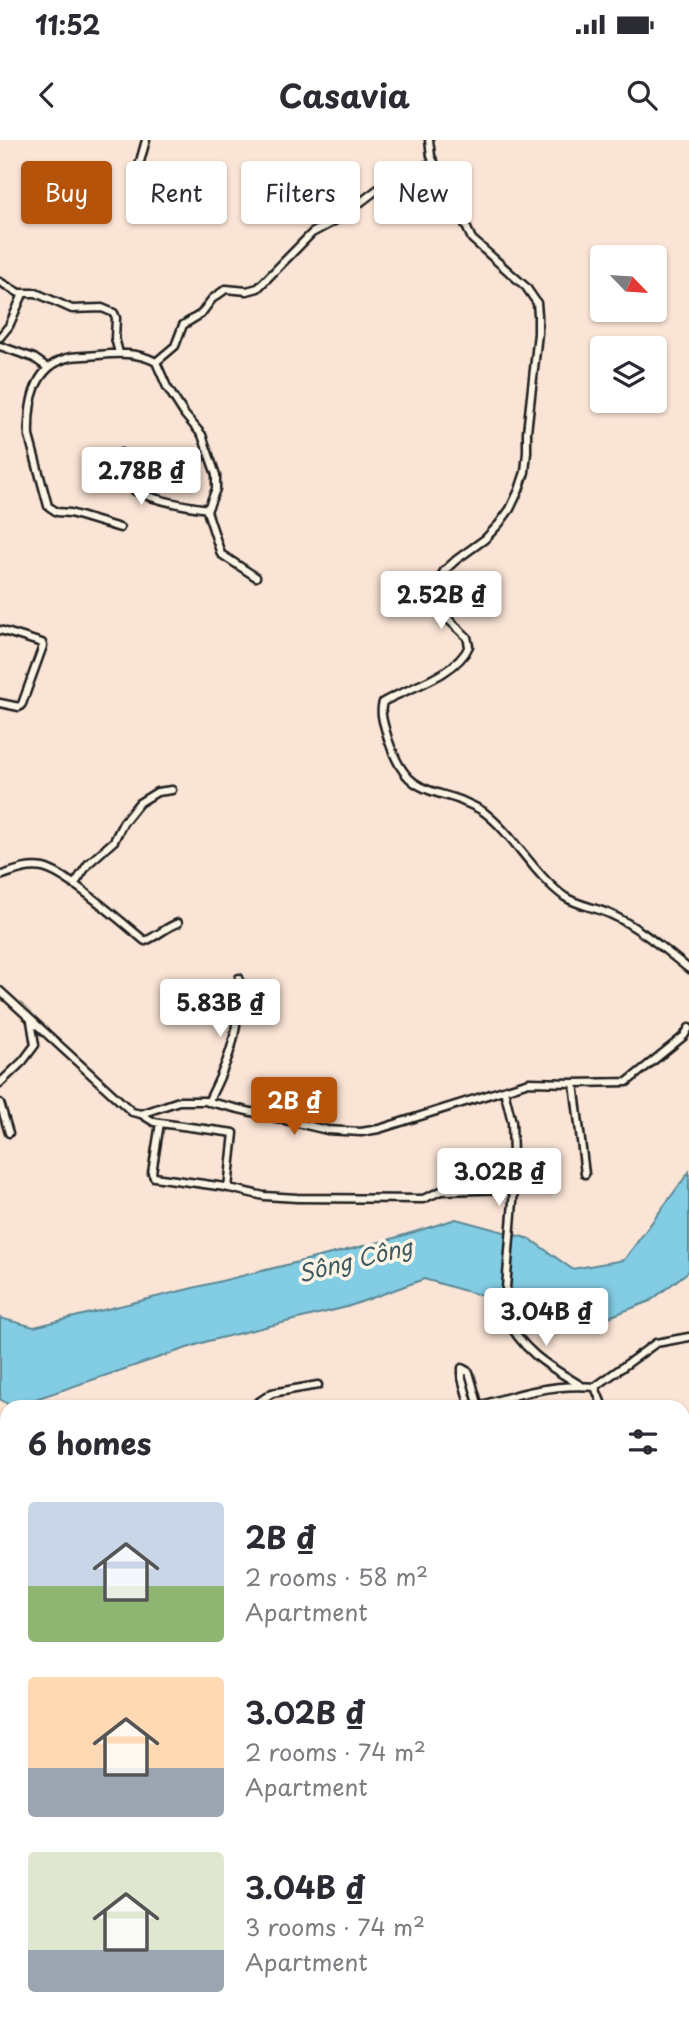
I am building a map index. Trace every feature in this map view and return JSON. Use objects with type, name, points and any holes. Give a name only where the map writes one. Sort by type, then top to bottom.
[{"type":"street","points":[[140,161],[146,140]]},
{"type":"street","points":[[429,140],[434,161]]},
{"type":"street","points":[[156,362],[175,346],[183,325],[201,314],[212,299],[226,289],[247,291],[258,288],[312,233],[340,218],[374,192]]},
{"type":"street","points":[[465,224],[472,239],[531,293],[537,303],[538,333],[525,472],[510,509],[499,524],[485,539],[444,571],[439,581],[443,608],[450,621],[467,637],[469,646],[461,659],[447,670],[383,702],[382,714],[389,741],[397,763],[412,781],[481,810],[505,830],[525,858],[564,896],[611,914],[689,969]]},
{"type":"street","points":[[0,282],[23,295],[36,293],[72,309],[108,309],[116,318],[115,338],[119,353]]},
{"type":"street","points":[[0,337],[9,326],[23,295]]},
{"type":"street","points":[[0,346],[34,358],[48,368]]},
{"type":"street","points":[[120,528],[57,512],[48,506],[29,436],[29,426],[32,394],[40,377],[58,361],[71,357],[119,353],[156,362],[184,415],[202,435],[216,475],[216,489],[208,509],[221,554],[256,577]]},
{"type":"street","points":[[121,453],[124,483],[132,490],[208,509]]},
{"type":"street","points":[[0,630],[42,643],[43,646],[22,704],[13,708],[0,703]]},
{"type":"street","points":[[74,885],[88,864],[114,841],[123,823],[139,803],[157,793],[172,790]]},
{"type":"street","points":[[0,876],[17,869],[33,867],[45,868],[59,874],[145,941],[178,923]]},
{"type":"street","points":[[208,1102],[231,1052],[239,1007],[239,978]]},
{"type":"street","points":[[0,991],[132,1112],[154,1122],[234,1133],[228,1188]]},
{"type":"street","points":[[0,1083],[35,1045],[31,1019]]},
{"type":"street","points":[[141,1114],[179,1101],[208,1102],[327,1130],[361,1132],[379,1129],[540,1080],[574,1083],[627,1082],[684,1036],[689,1028]]},
{"type":"street","points":[[574,1083],[585,1174]]},
{"type":"street","points":[[504,1090],[512,1122],[513,1189],[504,1313],[523,1345],[537,1358],[582,1386]]},
{"type":"street","points":[[0,1103],[9,1133]]},
{"type":"street","points":[[160,1123],[152,1176],[264,1196],[393,1200],[423,1199],[440,1191],[513,1189]]},
{"type":"street","points":[[501,1400],[562,1387],[595,1387],[656,1343],[689,1337]]},
{"type":"street","points":[[468,1400],[462,1368],[468,1372],[477,1400]]},
{"type":"street","points":[[262,1400],[272,1394],[318,1385]]},
{"type":"street","points":[[595,1387],[600,1400]]},
{"type":"water","name":"Sông Công","points":[[689,1172],[689,1271],[650,1301],[581,1328],[539,1319],[510,1296],[476,1294],[424,1279],[347,1307],[208,1341],[33,1400],[0,1399],[0,1318],[34,1327],[388,1240],[456,1219],[530,1239],[572,1269],[624,1260]]}]
